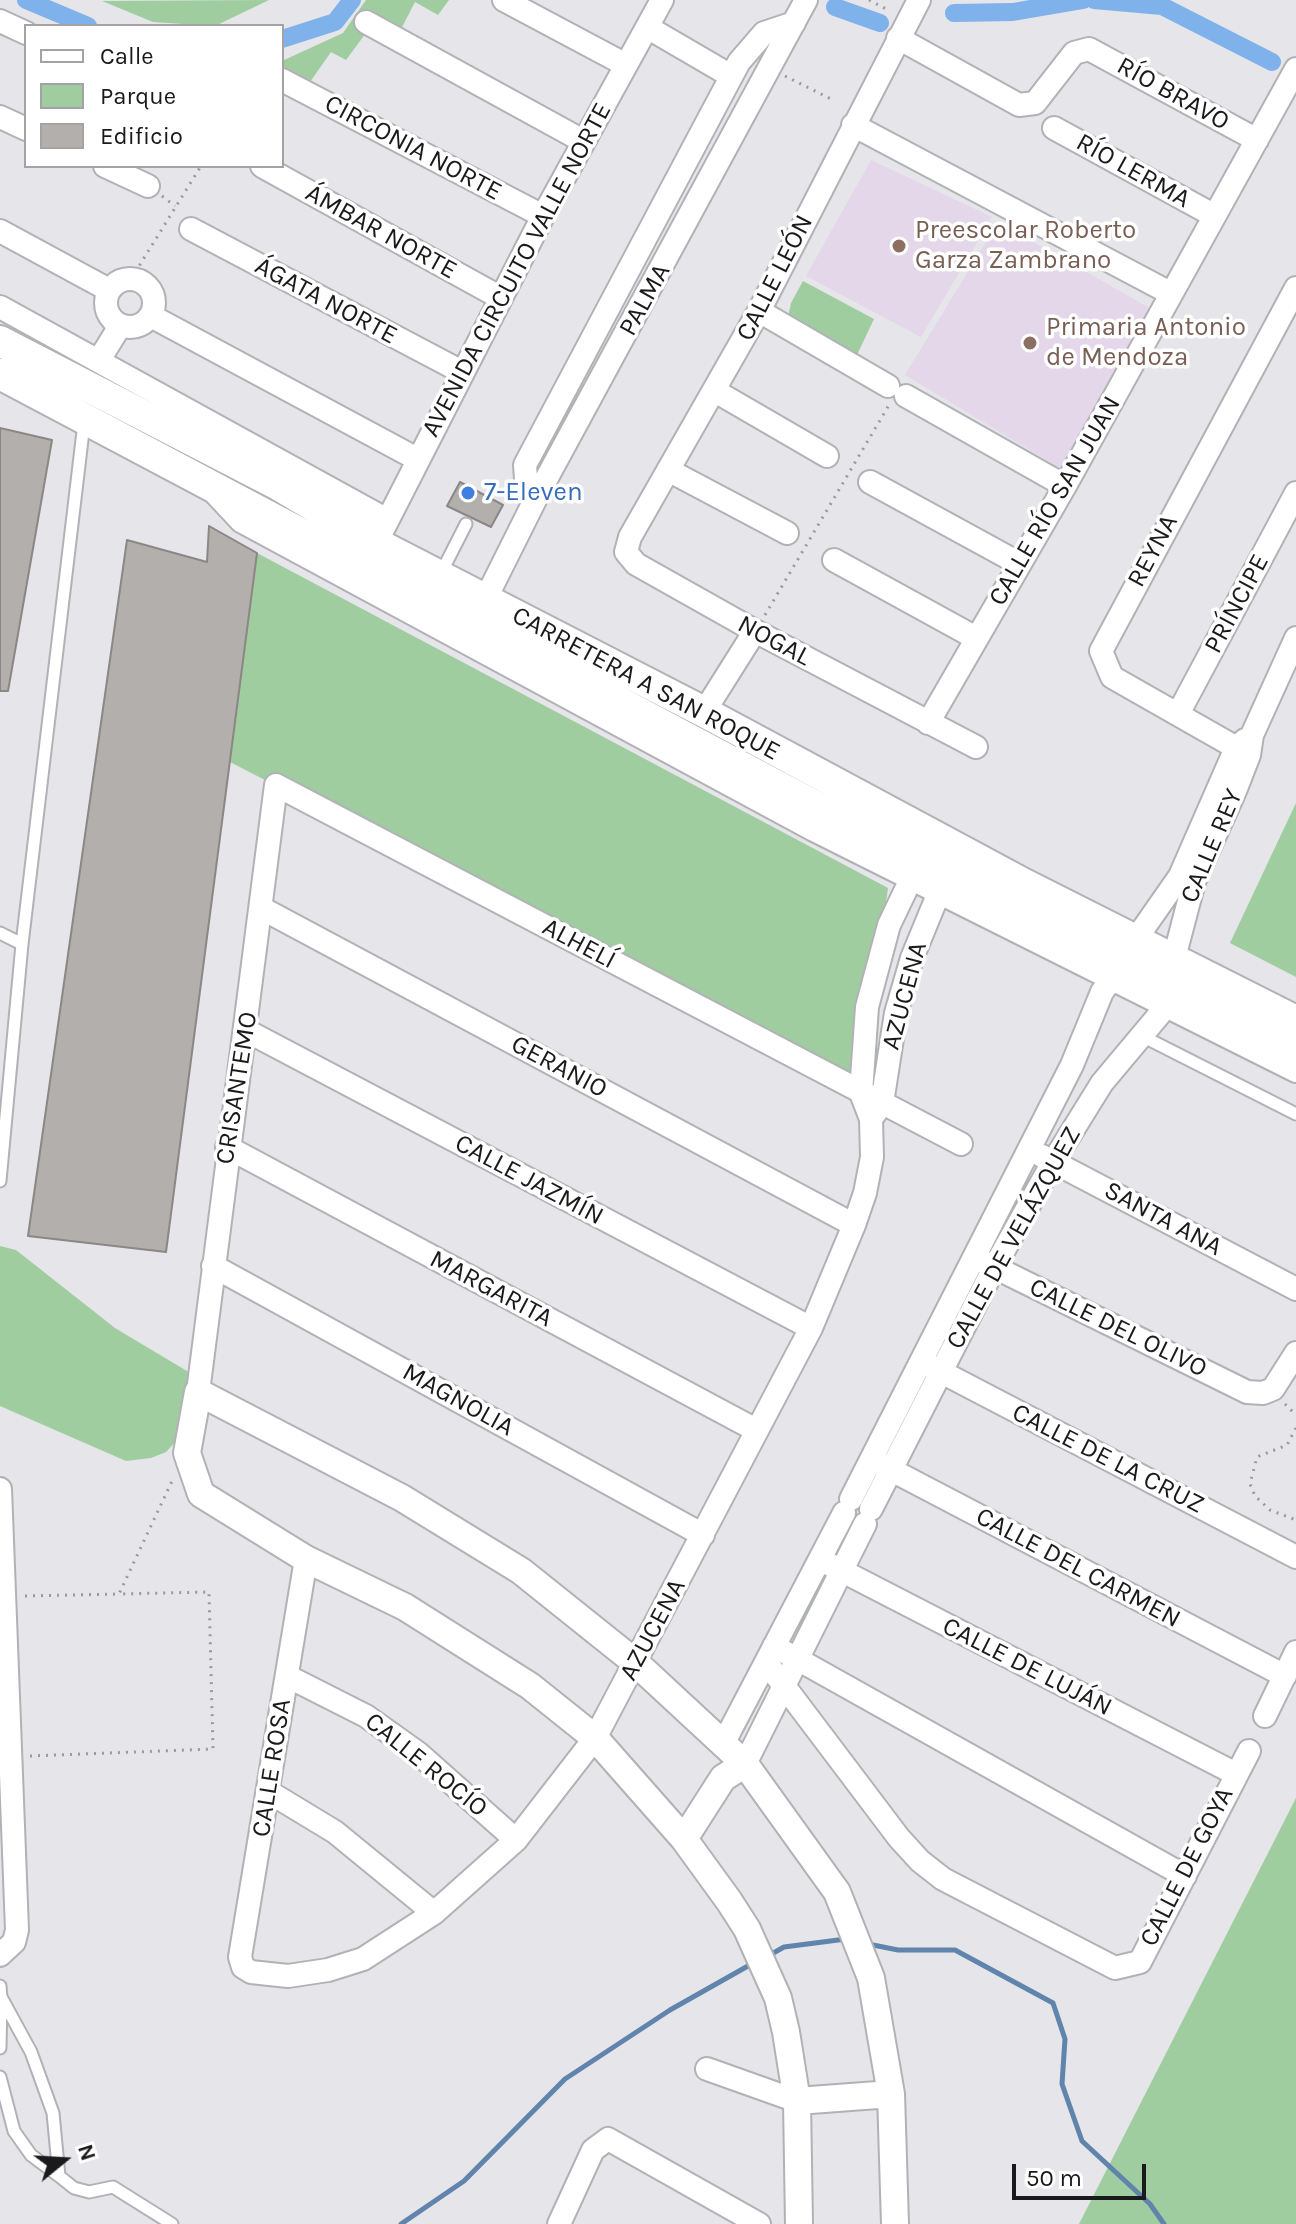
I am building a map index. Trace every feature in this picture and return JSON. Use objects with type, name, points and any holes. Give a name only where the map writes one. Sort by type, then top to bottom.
[{"type":"main road","name":"CARRETERA A SAN ROQUE","points":[[0,341],[329,515],[382,532],[440,575],[485,600],[704,712],[1082,913],[1145,970],[1233,989],[1296,1021]]},
{"type":"main road","points":[[0,374],[209,483],[228,483],[329,515]]},
{"type":"main road","name":"CARRETERA A SAN ROQUE","points":[[209,483],[768,780],[931,873],[1145,970],[1296,1050]]},
{"type":"main road","points":[[617,701],[667,710],[704,712],[768,780]]},
{"type":"main road","points":[[875,805],[914,837],[931,873],[972,866],[1024,884]]},
{"type":"street","points":[[504,0],[626,65]]},
{"type":"street","name":"AVENIDA CIRCUITO VALLE NORTE","points":[[382,532],[543,216],[662,0]]},
{"type":"street","name":"PALMA","points":[[485,600],[537,496],[806,0]]},
{"type":"street","name":"CALLE LEÓN","points":[[626,552],[630,537],[759,311],[919,0]]},
{"type":"street","points":[[0,21],[24,32]]},
{"type":"street","points":[[366,22],[583,141]]},
{"type":"street","points":[[537,496],[526,479],[525,465],[731,76],[756,40],[778,26],[794,23]]},
{"type":"street","points":[[647,27],[731,76]]},
{"type":"street","name":"RÍO BRAVO","points":[[903,30],[1019,105],[1035,103],[1074,53],[1089,49],[1257,140]]},
{"type":"street","name":"CALLE RÍO SAN JUAN","points":[[928,723],[1065,486],[1296,69]]},
{"type":"street","name":"CIRCONIA NORTE","points":[[284,81],[543,216]]},
{"type":"street","points":[[0,117],[24,128]]},
{"type":"street","points":[[853,125],[1170,293]]},
{"type":"street","name":"RÍO LERMA","points":[[1054,128],[1213,215]]},
{"type":"street","points":[[109,168],[148,186]]},
{"type":"street","name":"ÁMBAR NORTE","points":[[266,168],[501,298]]},
{"type":"street","name":"ÁGATA NORTE","points":[[191,229],[462,372]]},
{"type":"street","points":[[0,231],[109,290]]},
{"type":"street","points":[[131,279],[139,280],[151,292],[154,309],[151,316],[136,327],[120,326],[105,307],[109,290],[122,280],[131,279]]},
{"type":"street","name":"REYNA","points":[[1246,746],[1178,714],[1112,677],[1102,658],[1103,644],[1296,288]]},
{"type":"street","points":[[0,307],[99,360],[382,532]]},
{"type":"street","points":[[759,311],[894,396],[1065,486]]},
{"type":"street","points":[[151,316],[417,459]]},
{"type":"street","points":[[99,360],[120,326]]},
{"type":"street","points":[[715,391],[827,456]]},
{"type":"street","points":[[668,470],[787,533]]},
{"type":"street","points":[[870,482],[1020,564]]},
{"type":"street","points":[[209,483],[219,501],[241,521],[814,830],[931,873],[881,948],[867,1007],[861,1093]]},
{"type":"street","name":"PRÍNCIPE","points":[[1178,714],[1296,493]]},
{"type":"street","name":"NOGAL","points":[[626,552],[636,564],[755,631],[976,747]]},
{"type":"street","points":[[834,560],[976,638]]},
{"type":"street","points":[[704,712],[755,631]]},
{"type":"street","name":"CALLE REY","points":[[1145,970],[1296,638]]},
{"type":"street","name":"CRISANTEMO","points":[[198,1392],[227,1147],[247,1031],[263,909],[276,785]]},
{"type":"street","name":"ALHELÍ","points":[[276,785],[861,1093]]},
{"type":"street","name":"AZUCENA","points":[[251,1972],[288,1976],[328,1970],[363,1959],[434,1913],[516,1840],[595,1738],[811,1328],[854,1225],[865,1193],[896,1013],[931,873]]},
{"type":"street","name":"CALLE REY","points":[[1145,970],[1187,879]]},
{"type":"street","name":"GERANIO","points":[[263,909],[854,1225]]},
{"type":"street","points":[[1145,970],[1296,1071]]},
{"type":"street","name":"CALLE DE VELÁZQUEZ","points":[[723,1744],[821,1560],[858,1511],[882,1464],[941,1372],[1053,1162],[1102,1083],[1159,1015],[1145,970],[1102,992],[1072,1065],[921,1362],[882,1464]]},
{"type":"street","name":"CALLE JAZMÍN","points":[[247,1031],[811,1328]]},
{"type":"street","points":[[1072,1065],[1102,1083]]},
{"type":"street","name":"AZUCENA","points":[[861,1093],[877,1111]]},
{"type":"street","points":[[877,1111],[961,1144]]},
{"type":"street","name":"MARGARITA","points":[[227,1147],[756,1430]]},
{"type":"street","name":"SANTA ANA","points":[[1029,1150],[1296,1289]]},
{"type":"street","name":"CALLE DEL OLIVO","points":[[974,1256],[1247,1392],[1263,1393],[1279,1383],[1296,1353]]},
{"type":"street","name":"MAGNOLIA","points":[[213,1266],[703,1535]]},
{"type":"street","name":"CALLE DE LA CRUZ","points":[[921,1362],[1296,1557]]},
{"type":"street","points":[[799,2224],[797,2101],[778,1998],[747,1929],[684,1839],[595,1738],[530,1686],[405,1607],[306,1559],[209,1502],[197,1487],[188,1461],[198,1392],[402,1498],[484,1546],[521,1571],[636,1663],[723,1744],[734,1771],[837,1892],[871,1978],[891,2094],[895,2224]]},
{"type":"street","name":"CALLE DEL CARMEN","points":[[882,1464],[1285,1676]]},
{"type":"street","points":[[0,1489],[17,1930],[14,1942],[0,1955]]},
{"type":"street","name":"CALLE DE VELÁZQUEZ","points":[[734,1771],[786,1686],[842,1572],[858,1511]]},
{"type":"street","name":"CALLE ROSA","points":[[251,1972],[243,1967],[240,1957],[306,1559]]},
{"type":"street","name":"CALLE DE LUJÁN","points":[[821,1560],[1234,1773]]},
{"type":"street","points":[[1265,1716],[1296,1652]]},
{"type":"street","points":[[770,1654],[797,1661],[1185,1876]]},
{"type":"street","points":[[770,1654],[786,1686]]},
{"type":"street","name":"CALLE ROCÍO","points":[[287,1676],[366,1716],[418,1753],[516,1840]]},
{"type":"street","name":"CALLE DE GOYA","points":[[786,1686],[899,1838],[920,1861],[943,1879],[1115,1968],[1140,1962],[1234,1773],[1249,1751]]},
{"type":"street","points":[[684,1839],[734,1771]]},
{"type":"street","points":[[269,1792],[335,1832],[434,1913]]},
{"type":"street","points":[[707,2069],[797,2101],[891,2094]]},
{"type":"street","points":[[559,2224],[593,2150],[602,2140],[615,2140],[759,2224]]},
{"type":"lane","points":[[0,1181],[22,944],[84,418]]},
{"type":"lane","points":[[440,575],[466,524]]},
{"type":"lane","points":[[0,933],[22,944]]},
{"type":"lane","points":[[1142,1036],[1296,1114]]},
{"type":"lane","points":[[0,1986],[0,2048]]},
{"type":"lane","points":[[1,1997],[31,2052],[53,2113],[59,2176]]},
{"type":"lane","points":[[0,2077],[14,2131],[31,2155],[74,2188],[89,2192],[113,2187],[172,2224]]},
{"type":"path","points":[[869,0],[903,30]]},
{"type":"path","points":[[771,69],[833,100]]},
{"type":"path","points":[[131,279],[200,168]]},
{"type":"path","points":[[755,631],[894,396]]},
{"type":"path","points":[[1296,1428],[1287,1445],[1257,1457],[1250,1484],[1255,1496],[1270,1510],[1296,1520]]},
{"type":"path","points":[[119,1594],[169,1484],[188,1461]]},
{"type":"path","points":[[21,1596],[209,1592],[213,1749],[26,1756]]},
{"type":"shaded area","name":"Preescolar Roberto Garza Zambrano","points":[[871,160],[992,217],[921,337],[806,276]]},
{"type":"shaded area","name":"Primaria Antonio de Mendoza","points":[[998,222],[1155,311],[1063,470],[905,375]]},
{"type":"green space","points":[[269,0],[219,24],[153,22],[102,1]]},
{"type":"green space","points":[[366,0],[449,0],[438,15],[415,2],[401,29],[377,18],[346,60],[331,52],[310,82],[284,67],[284,60],[343,33]]},
{"type":"green space","points":[[803,281],[874,319],[856,357],[788,317],[791,303]]},
{"type":"green space","points":[[257,553],[888,888],[860,1087],[230,762]]},
{"type":"green space","points":[[1296,803],[1296,977],[1230,943]]},
{"type":"green space","points":[[0,1246],[16,1250],[115,1328],[197,1377],[181,1436],[166,1452],[151,1458],[126,1461],[0,1406]]},
{"type":"green space","points":[[1296,1798],[1296,2224],[1079,2224]]},
{"type":"building","points":[[0,428],[52,440],[8,691],[0,691]]},
{"type":"building","name":"7-Eleven","points":[[460,482],[503,505],[491,527],[447,506]]},
{"type":"building","points":[[209,526],[257,553],[166,1252],[28,1236],[127,540],[207,562]]},
{"type":"waterway","points":[[26,0],[83,24]]},
{"type":"waterway","points":[[284,38],[335,22],[352,0]]},
{"type":"waterway","points":[[954,13],[1013,12],[1083,0]]},
{"type":"waterway","points":[[1094,0],[1162,6],[1272,62]]},
{"type":"waterway","points":[[835,7],[880,23]]},
{"type":"waterway","points":[[768,1956],[784,1947],[846,1939]]},
{"type":"waterway","points":[[868,1944],[898,1950],[955,1950],[1053,2003],[1065,2039],[1062,2084],[1082,2141],[1150,2204],[1164,2224]]},
{"type":"waterway","points":[[401,2224],[464,2181],[565,2079],[670,2010],[755,1962]]},
{"type":"place","name":"Preescolar Roberto Garza Zambrano","points":[[899,246]]},
{"type":"place","name":"Primaria Antonio de Mendoza","points":[[1030,343]]},
{"type":"place","name":"7-Eleven","points":[[468,493]]}]
